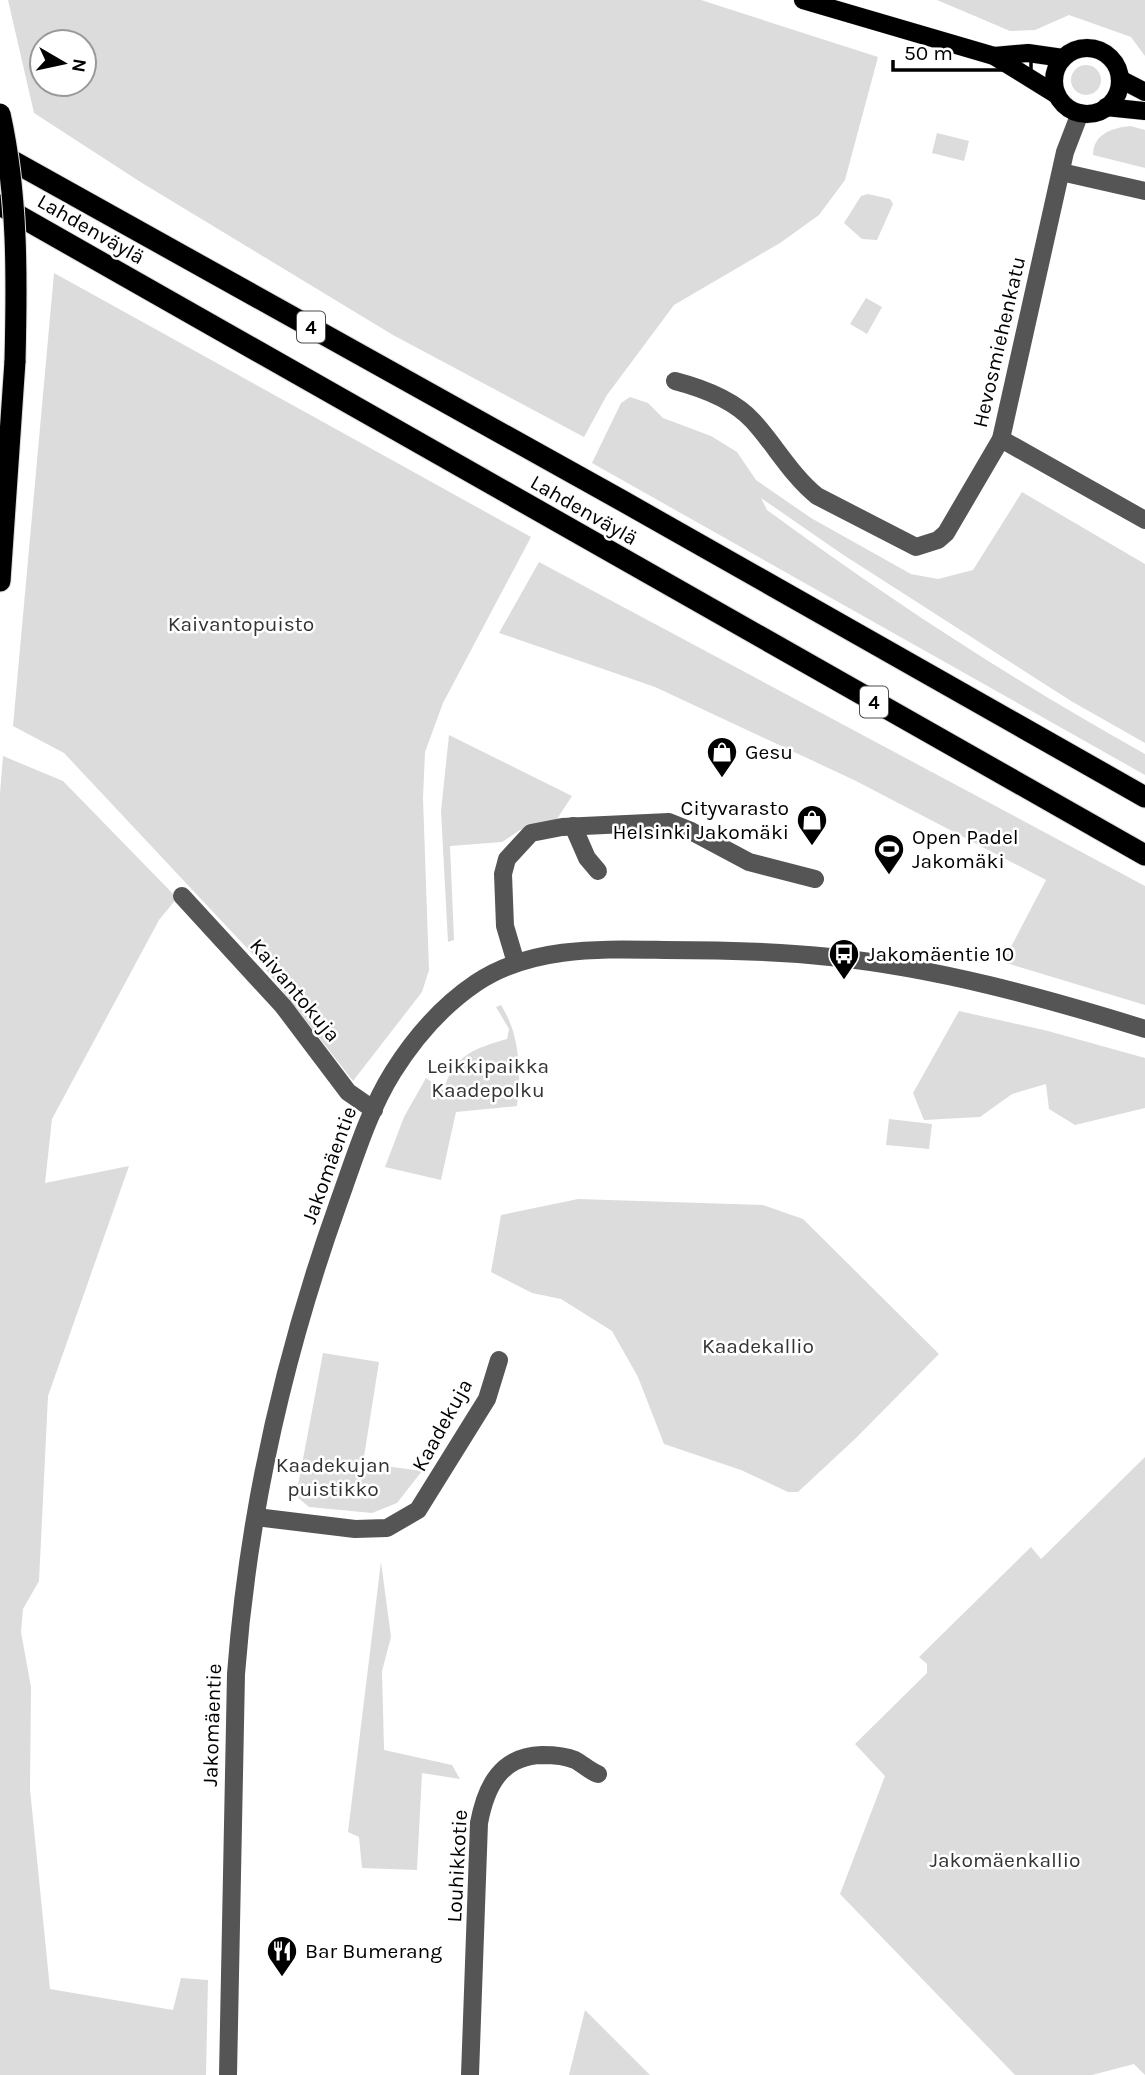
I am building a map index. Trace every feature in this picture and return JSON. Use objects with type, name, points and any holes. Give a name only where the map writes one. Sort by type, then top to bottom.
[{"type":"highway","points":[[0,114],[10,176],[15,240],[15,360],[0,581]]},
{"type":"highway","name":"Lahdenväylä","points":[[0,154],[621,500],[1145,797]]},
{"type":"highway","name":"Lahdenväylä","points":[[0,205],[1145,855]]},
{"type":"main road","points":[[803,0],[994,56],[1057,94],[1065,105],[1080,113],[1095,113],[1115,98],[1120,79],[1113,61],[1098,50],[1079,49],[1063,58],[1054,76],[1057,94]]},
{"type":"main road","points":[[994,56],[1028,53],[1063,58]]},
{"type":"main road","points":[[1120,79],[1145,92]]},
{"type":"main road","points":[[1106,107],[1145,111]]},
{"type":"street","name":"Hevosmiehenkatu","points":[[675,381],[698,387],[741,410],[803,485],[817,496],[916,547],[938,540],[946,533],[1001,439],[1061,172],[1080,113]]},
{"type":"street","points":[[1061,172],[1145,191]]},
{"type":"street","points":[[1001,439],[1145,520]]},
{"type":"street","points":[[516,963],[508,943],[503,905],[507,859],[531,833],[573,826],[662,821],[689,830],[749,862],[814,879]]},
{"type":"street","points":[[573,826],[587,858],[598,871]]},
{"type":"street","name":"Kaivantokuja","points":[[182,896],[283,1006],[348,1092],[373,1110]]},
{"type":"street","name":"Jakomäentie","points":[[228,2075],[236,1674],[256,1517],[278,1403],[326,1239],[373,1110],[391,1075],[436,1016],[476,983],[516,963],[578,951],[632,950],[831,957],[942,974],[1087,1011],[1145,1030]]},
{"type":"street","name":"Kaadekuja","points":[[256,1517],[355,1529],[387,1528],[418,1510],[487,1399],[499,1360]]},
{"type":"street","name":"Louhikkotie","points":[[470,2075],[483,1801],[500,1772],[524,1757],[562,1757],[598,1774]]},
{"type":"green space","points":[[8,0],[701,0],[878,57],[845,180],[819,215],[780,243],[674,305],[607,395],[584,437],[393,335],[142,183],[34,113],[31,98],[98,98],[98,28],[28,28],[28,87]]},
{"type":"green space","points":[[937,0],[1145,0],[1145,56],[1131,37],[1069,15],[1035,30],[1010,31]]},
{"type":"green space","points":[[1086,65],[1097,69],[1101,80],[1097,91],[1086,95],[1075,91],[1071,80],[1075,69]]},
{"type":"green space","points":[[1130,126],[1145,130],[1145,168],[1093,155],[1096,142],[1105,133]]},
{"type":"green space","points":[[937,133],[969,141],[964,161],[932,153]]},
{"type":"green space","points":[[868,194],[890,199],[893,204],[877,240],[862,239],[844,223],[861,196]]},
{"type":"green space","name":"Kaivantopuisto","points":[[54,273],[531,537],[443,703],[425,752],[423,798],[429,970],[422,992],[353,1081],[260,962],[64,753],[13,726]]},
{"type":"green space","points":[[866,298],[882,307],[867,334],[850,324]]},
{"type":"green space","points":[[630,397],[648,403],[663,418],[711,436],[737,452],[756,480],[811,518],[911,574],[938,579],[973,570],[1022,492],[1145,564],[1145,743],[1071,701],[842,554],[761,498],[767,510],[905,607],[1048,698],[1145,754],[1145,775],[592,463],[621,403]]},
{"type":"green space","points":[[539,562],[1145,886],[1145,1005],[1003,962],[1046,880],[856,781],[655,687],[499,633]]},
{"type":"green space","points":[[449,735],[572,796],[557,819],[520,830],[502,842],[450,846],[454,940],[448,942],[441,811]]},
{"type":"green space","points":[[3,756],[63,781],[177,898],[159,920],[52,1119],[45,1183],[129,1166],[48,1396],[39,1581],[23,1609],[21,1632],[31,1687],[30,1789],[50,1989],[173,2010],[181,1978],[208,1980],[206,2075],[0,2075],[0,794]]},
{"type":"green space","name":"Leikkipaikka Kaadepolku","points":[[501,1005],[512,1028],[518,1053],[517,1106],[456,1112],[441,1180],[385,1167],[404,1117],[426,1078],[443,1090],[454,1068],[467,1055],[507,1039],[509,1029],[496,1007]]},
{"type":"green space","points":[[959,1011],[1048,1031],[1145,1058],[1145,1108],[1075,1125],[1049,1109],[1046,1084],[1012,1094],[980,1117],[924,1120],[913,1093]]},
{"type":"green space","points":[[889,1119],[932,1124],[929,1149],[886,1145]]},
{"type":"green space","name":"Kaadekallio","points":[[578,1199],[763,1205],[803,1219],[939,1354],[798,1492],[788,1492],[741,1470],[664,1444],[638,1377],[612,1331],[561,1299],[532,1293],[491,1272],[501,1215]]},
{"type":"green space","name":"Kaadekujan puistikko","points":[[323,1353],[379,1362],[363,1463],[422,1471],[397,1503],[372,1513],[309,1507],[296,1496]]},
{"type":"green space","name":"Jakomäenkallio","points":[[1145,1457],[1145,2075],[1134,2064],[1092,2075],[1015,2075],[840,1894],[885,1776],[855,1744],[927,1673],[927,1664],[919,1657],[1031,1547],[1041,1559]]},
{"type":"green space","points":[[381,1562],[391,1637],[382,1671],[384,1750],[452,1765],[460,1779],[422,1773],[417,1870],[362,1868],[359,1837],[348,1832]]},
{"type":"green space","points":[[585,2010],[650,2075],[569,2075]]},
{"type":"place","name":"Gesu","points":[[722,779]]},
{"type":"place","name":"Cityvarasto Helsinki Jakomäki","points":[[812,847]]},
{"type":"place","name":"Open Padel Jakomäki","points":[[889,876]]},
{"type":"place","name":"Jakomäentie 10","points":[[844,981]]},
{"type":"place","name":"Bar Bumerang","points":[[282,1978]]}]
